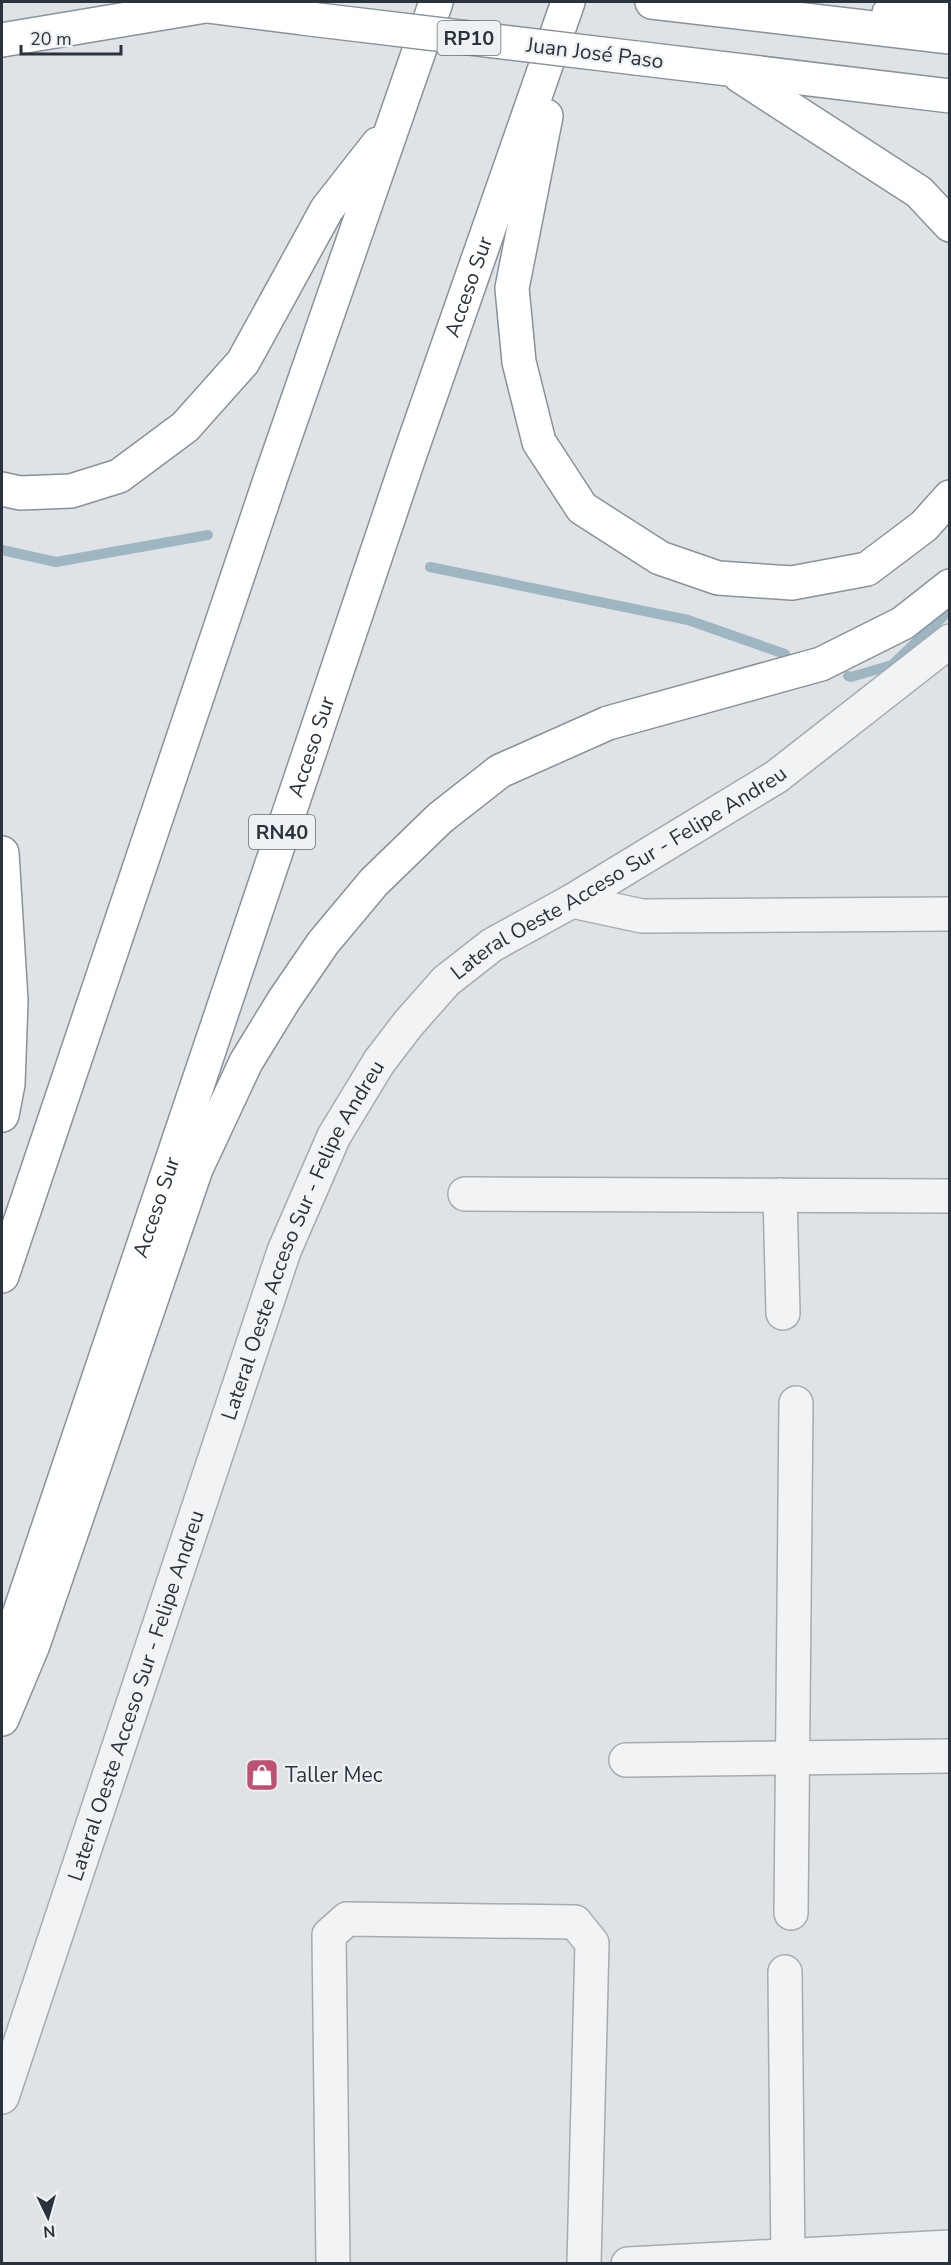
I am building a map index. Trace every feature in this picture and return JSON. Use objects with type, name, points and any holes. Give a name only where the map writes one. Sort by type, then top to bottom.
[{"type":"highway","name":"Juan José Paso","points":[[169,2],[636,58],[733,72],[950,96]]},
{"type":"highway","points":[[414,65],[416,2]]},
{"type":"highway","points":[[2,1276],[271,477],[436,2]]},
{"type":"highway","name":"Acceso Sur","points":[[2,1665],[405,468],[568,2]]},
{"type":"highway","points":[[667,4],[950,37]]},
{"type":"highway","points":[[2,40],[10,36],[205,6]]},
{"type":"highway","points":[[774,16],[950,10]]},
{"type":"highway","points":[[557,33],[545,119],[512,288],[519,362],[539,442],[582,508],[660,558],[718,578],[792,583],[867,569],[924,526],[950,497]]},
{"type":"highway","points":[[733,72],[919,192],[950,225]]},
{"type":"highway","points":[[2,489],[20,493],[71,491],[119,476],[185,427],[243,362],[327,208],[395,121]]},
{"type":"highway","points":[[2,1719],[33,1645],[196,1169],[246,1062],[284,1000],[323,943],[374,882],[440,818],[500,771],[608,723],[821,664],[903,622],[950,586]]},
{"type":"highway","points":[[2,853],[11,1001],[8,1084],[2,1115]]},
{"type":"street","name":"Lateral Oeste Acceso Sur - Felipe Andreu","points":[[2,2097],[284,1251],[334,1136],[379,1062],[408,1024],[446,981],[492,945],[572,901],[776,777],[950,640]]},
{"type":"street","points":[[572,901],[642,916],[950,914]]},
{"type":"street","points":[[465,1194],[950,1196]]},
{"type":"street","points":[[780,1195],[783,1313]]},
{"type":"street","points":[[791,1913],[796,1403]]},
{"type":"street","points":[[626,1760],[950,1756]]},
{"type":"street","points":[[333,2264],[329,1935],[347,1919],[575,1922],[592,1943],[584,2264]]},
{"type":"street","points":[[785,1972],[788,2260]]},
{"type":"street","points":[[628,2264],[788,2260],[950,2247]]},
{"type":"waterway","points":[[2,550],[56,562],[208,535]]},
{"type":"waterway","points":[[430,567],[688,620],[785,654]]},
{"type":"waterway","points":[[848,676],[892,665],[950,610]]},
{"type":"place","name":"Taller Mec","points":[[262,1775]]}]
